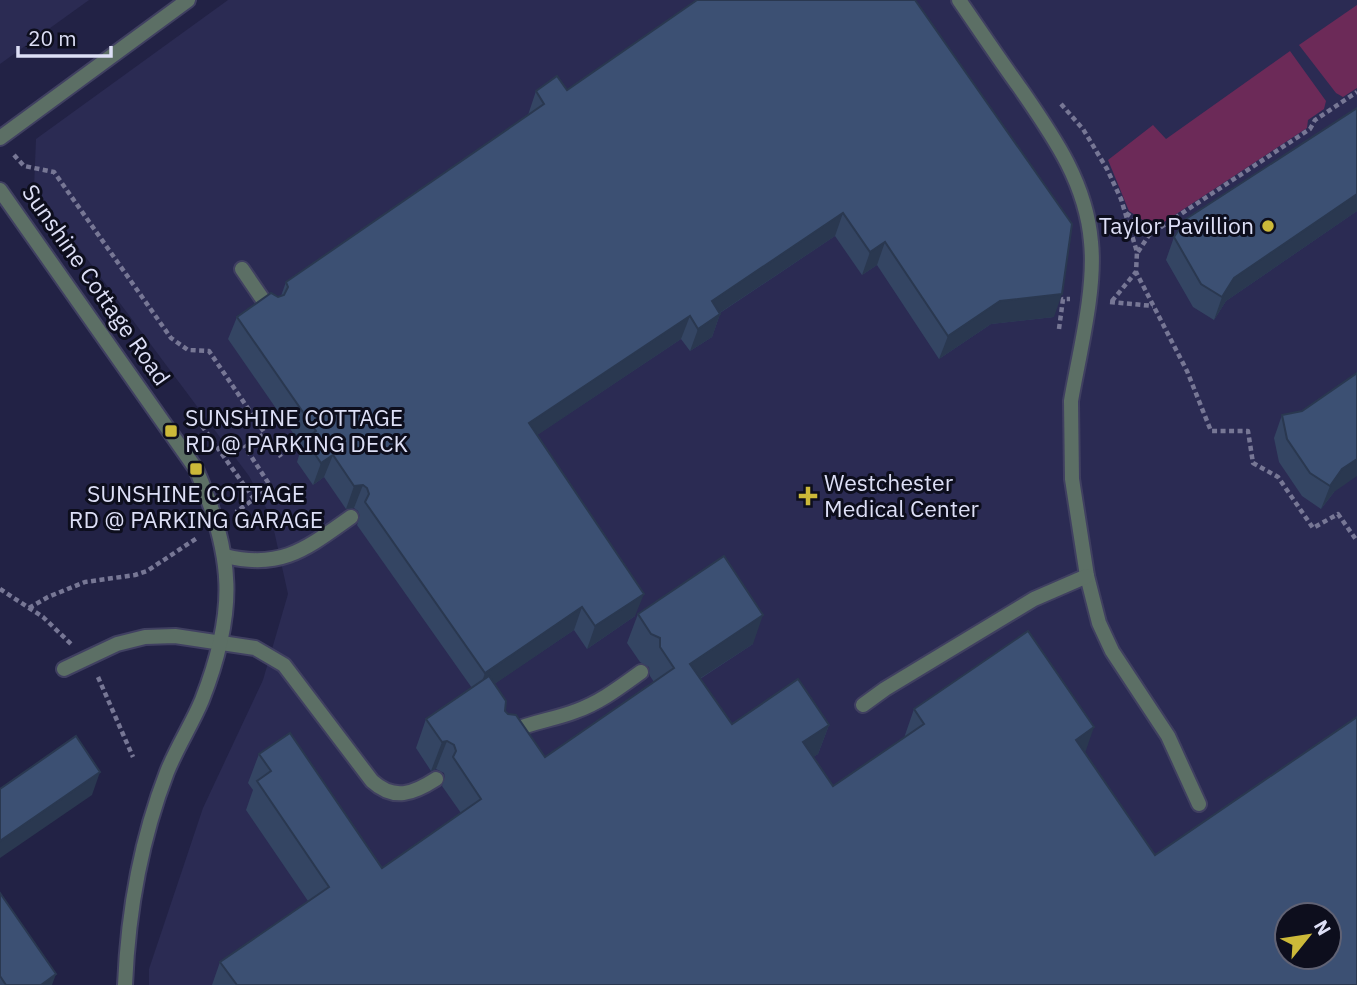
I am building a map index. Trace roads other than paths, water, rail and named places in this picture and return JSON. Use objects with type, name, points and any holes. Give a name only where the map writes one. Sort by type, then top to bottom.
[{"type":"street","points":[[4,144],[188,0]]},
{"type":"street","points":[[959,0],[1059,146],[1084,202],[1092,244],[1091,261],[1070,417],[1072,480],[1087,576],[1098,623],[1112,651],[1168,736],[1199,804]]},
{"type":"street","name":"Sunshine Cottage Road","points":[[0,190],[189,459],[211,503],[225,556],[228,586],[221,642],[201,701],[167,771],[146,837],[127,948],[125,985]]},
{"type":"street","points":[[242,269],[271,310]]},
{"type":"street","points":[[225,556],[243,561],[260,561],[296,554],[351,517]]},
{"type":"street","points":[[863,705],[1034,599],[1087,576]]},
{"type":"street","points":[[64,668],[117,644],[145,637],[175,636],[255,648],[284,665],[372,781],[384,792],[400,794],[423,788],[436,779]]},
{"type":"street","points":[[503,735],[524,725],[573,712],[600,701],[641,672]]},
{"type":"place","name":"Taylor Pavillion","points":[[1268,226]]},
{"type":"place","name":"SUNSHINE COTTAGE RD @ PARKING DECK","points":[[171,431]]},
{"type":"place","name":"SUNSHINE COTTAGE RD @ PARKING GARAGE","points":[[196,469]]},
{"type":"place","name":"Westchester Medical Center","points":[[808,496]]}]
